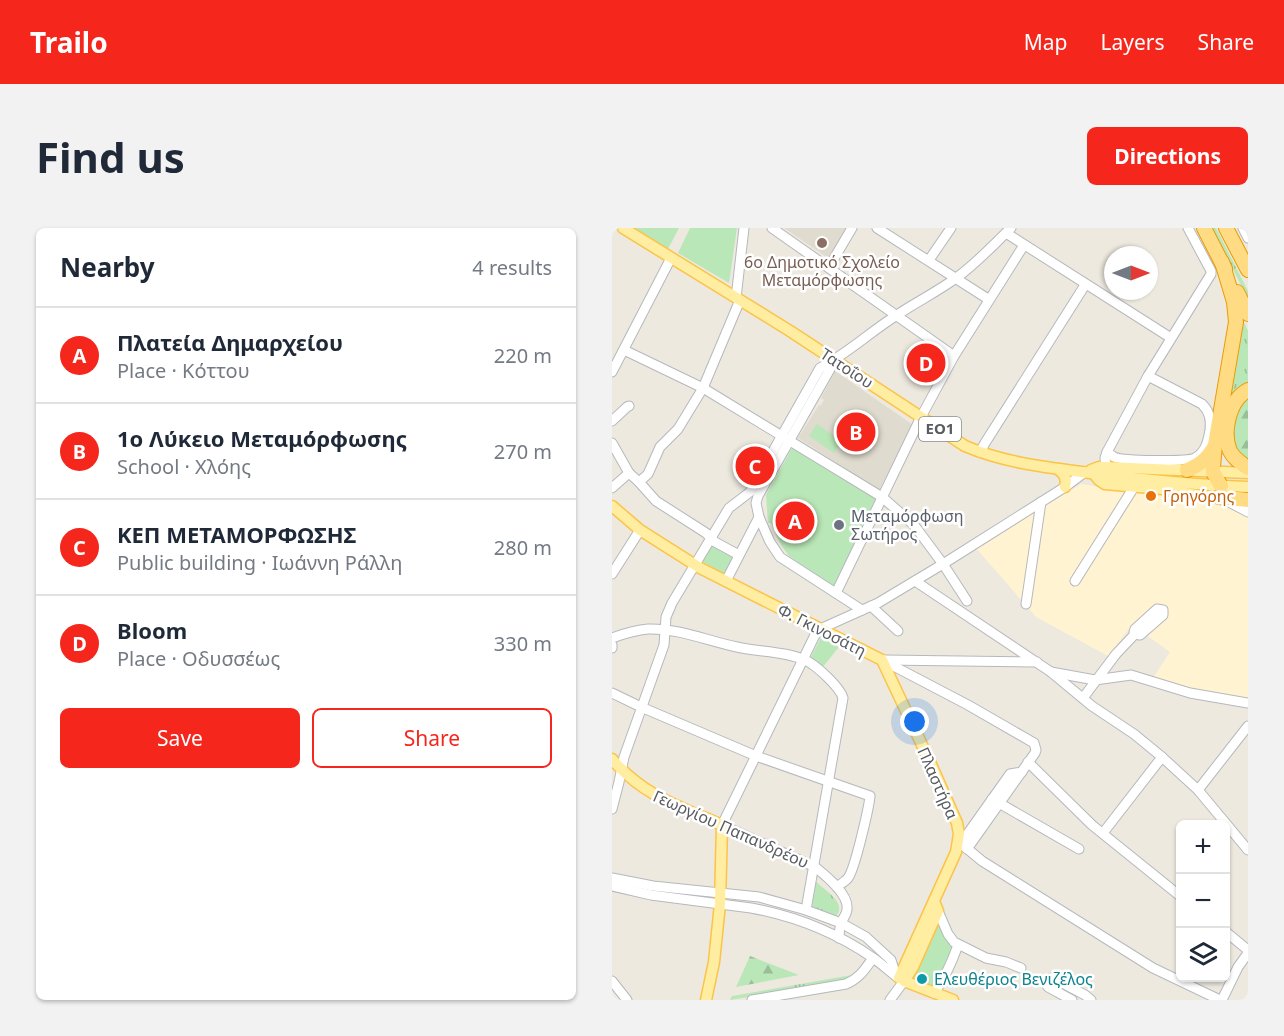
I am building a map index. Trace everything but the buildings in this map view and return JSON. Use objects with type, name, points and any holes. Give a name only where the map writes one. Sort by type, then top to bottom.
[{"type":"highway","points":[[1204,228],[1216,267],[1234,302],[1236,322],[1215,445],[1213,472],[1220,491],[1248,500]]},
{"type":"highway","points":[[1226,228],[1248,270]]},
{"type":"highway","points":[[1236,248],[1248,265]]},
{"type":"highway","points":[[1216,267],[1248,314]]},
{"type":"highway","points":[[1248,390],[1235,400],[1227,435],[1233,456],[1248,468]]},
{"type":"highway","points":[[1187,470],[1204,462],[1215,445]]},
{"type":"main road","name":"Τατοΐου","points":[[627,229],[835,360],[965,446],[999,458],[1058,469],[1220,491],[1248,487]]},
{"type":"main road","name":"Τατοΐου","points":[[1089,473],[1099,467],[1106,467],[1248,473]]},
{"type":"main road","points":[[1058,469],[1066,478],[1065,487]]},
{"type":"main road","points":[[1089,473],[1102,483],[1196,495],[1220,491]]},
{"type":"main road","name":"Φ. Γκινοσάτη","points":[[612,506],[640,530],[695,564],[882,660]]},
{"type":"main road","name":"Πλαστήρα","points":[[882,660],[955,819],[962,844]]},
{"type":"main road","name":"Γεωργίου Παπανδρέου","points":[[612,759],[634,782],[662,800],[723,825]]},
{"type":"main road","points":[[706,1000],[714,962],[723,825]]},
{"type":"main road","points":[[951,1000],[899,978],[913,967],[956,852],[962,844]]},
{"type":"street","points":[[639,482],[648,474],[660,447],[678,429],[703,388],[738,299],[744,228]]},
{"type":"street","points":[[772,228],[954,356]]},
{"type":"street","points":[[829,267],[852,228]]},
{"type":"street","points":[[877,228],[988,299]]},
{"type":"street","points":[[929,260],[951,228]]},
{"type":"street","points":[[1106,467],[1107,452],[1148,376],[1216,267],[1188,228]]},
{"type":"street","points":[[1243,228],[1248,238]]},
{"type":"street","points":[[612,809],[624,757],[664,645],[666,617],[672,603],[729,508],[754,494],[786,438],[820,368],[835,360],[897,314],[957,278],[1009,230],[1024,244],[1171,339]]},
{"type":"street","points":[[836,593],[921,417],[954,356],[1024,244]]},
{"type":"street","points":[[612,372],[671,258]]},
{"type":"street","points":[[980,452],[1085,285]]},
{"type":"street","points":[[624,350],[703,388],[882,497],[914,525],[967,601]]},
{"type":"street","points":[[1107,452],[1118,458],[1178,461],[1193,459],[1202,453],[1208,443],[1211,423],[1206,408],[1148,376]]},
{"type":"street","points":[[612,422],[629,406]]},
{"type":"street","points":[[612,443],[629,473],[661,505],[706,533],[715,542],[739,555]]},
{"type":"street","points":[[612,488],[629,473]]},
{"type":"street","points":[[723,825],[802,659],[820,629],[867,608],[915,581],[1089,473]]},
{"type":"street","points":[[1075,581],[1134,487]]},
{"type":"street","points":[[1220,491],[1248,512]]},
{"type":"street","points":[[754,494],[759,517],[770,542],[780,557],[851,602],[867,608],[898,631]]},
{"type":"street","points":[[1026,604],[1041,502]]},
{"type":"street","points":[[726,581],[759,517]]},
{"type":"street","points":[[612,574],[640,530]]},
{"type":"street","points":[[915,581],[1037,662],[1134,734],[1198,790],[1248,849]]},
{"type":"street","points":[[612,638],[648,629],[673,631],[738,647],[790,656],[811,663],[842,693],[843,698],[806,910]]},
{"type":"street","points":[[1083,698],[1116,654],[1135,634]]},
{"type":"street","points":[[882,660],[1037,662]]},
{"type":"street","name":"Φ. Γκινοσάτη","points":[[882,660],[1032,741],[1035,753],[1028,762]]},
{"type":"street","points":[[1051,672],[1095,680],[1131,675],[1190,693],[1248,703]]},
{"type":"street","points":[[612,693],[756,756],[870,796],[848,879],[837,887],[847,906],[839,938]]},
{"type":"street","points":[[1198,790],[1248,726]]},
{"type":"street","points":[[1102,833],[1162,757]]},
{"type":"street","points":[[1176,893],[1070,805],[1028,762],[1022,772],[1010,774],[996,801],[962,844],[992,867],[1153,968],[1221,1000],[1248,952],[1230,936]]},
{"type":"street","points":[[996,801],[1079,849]]},
{"type":"street","name":"Γεωργίου Παπανδρέου","points":[[723,825],[814,867],[837,887]]},
{"type":"street","points":[[612,878],[652,891]]},
{"type":"street","points":[[612,886],[720,898],[759,897],[806,910],[841,924],[866,937],[891,960],[899,978],[890,1000]]},
{"type":"street","points":[[720,898],[808,924],[839,938],[873,958],[899,978]]},
{"type":"street","points":[[936,906],[948,934],[958,945],[986,958],[1021,968]]},
{"type":"street","points":[[934,993],[942,982],[958,945]]},
{"type":"street","points":[[752,1000],[846,984],[861,975],[873,958]]},
{"type":"street","points":[[612,981],[627,1000]]},
{"type":"street","points":[[1069,994],[1091,1000]]},
{"type":"shaded area","name":"6ο Δημοτικό Σχολείο Μεταμόρφωσης","points":[[784,228],[848,228],[828,258]]},
{"type":"shaded area","points":[[835,371],[913,425],[879,490],[798,438],[824,400],[821,398]]},
{"type":"shaded area","points":[[1081,484],[1157,491],[1180,498],[1208,500],[1231,506],[1248,515],[1248,700],[1187,689],[1153,678],[1170,652],[1132,625],[1108,656],[1036,617],[975,547]]},
{"type":"green space","points":[[633,228],[679,228],[668,249]]},
{"type":"green space","points":[[690,228],[737,228],[729,283],[678,253]]},
{"type":"green space","points":[[1212,228],[1216,228],[1248,291],[1248,299]]},
{"type":"green space","points":[[1242,318],[1248,331],[1248,386],[1227,405]]},
{"type":"green space","points":[[1248,394],[1248,462],[1232,443],[1234,415]]},
{"type":"green space","points":[[847,415],[856,422],[844,440],[835,433]]},
{"type":"green space","points":[[817,424],[842,441],[834,453],[809,436]]},
{"type":"green space","points":[[792,448],[876,498],[832,587],[789,556],[771,523],[768,523],[766,495]]},
{"type":"green space","points":[[711,544],[735,557],[725,574],[701,561]]},
{"type":"green space","points":[[821,637],[839,647],[822,668],[811,657]]},
{"type":"green space","points":[[816,882],[838,903],[838,913],[834,918],[812,909]]},
{"type":"green space","points":[[938,922],[954,945],[943,972],[932,986],[912,977]]},
{"type":"green space","points":[[750,956],[799,975],[736,987]]},
{"type":"green space","points":[[852,975],[853,979],[730,1000],[732,996]]},
{"type":"place","name":"6ο Δημοτικό Σχολείο Μεταμόρφωσης","points":[[822,243]]},
{"type":"place","name":"Bloom","points":[[926,363]]},
{"type":"place","name":"1ο Λύκειο Μεταμόρφωσης","points":[[856,432]]},
{"type":"place","name":"ΚΕΠ ΜΕΤΑΜΟΡΦΩΣΗΣ","points":[[755,466]]},
{"type":"place","name":"Γρηγόρης","points":[[1151,496]]},
{"type":"place","name":"Πλατεία Δημαρχείου","points":[[795,521]]},
{"type":"place","name":"Μεταμόρφωση Σωτήρος","points":[[839,525]]},
{"type":"place","name":"Ελευθέριος Βενιζέλος","points":[[922,979]]}]
